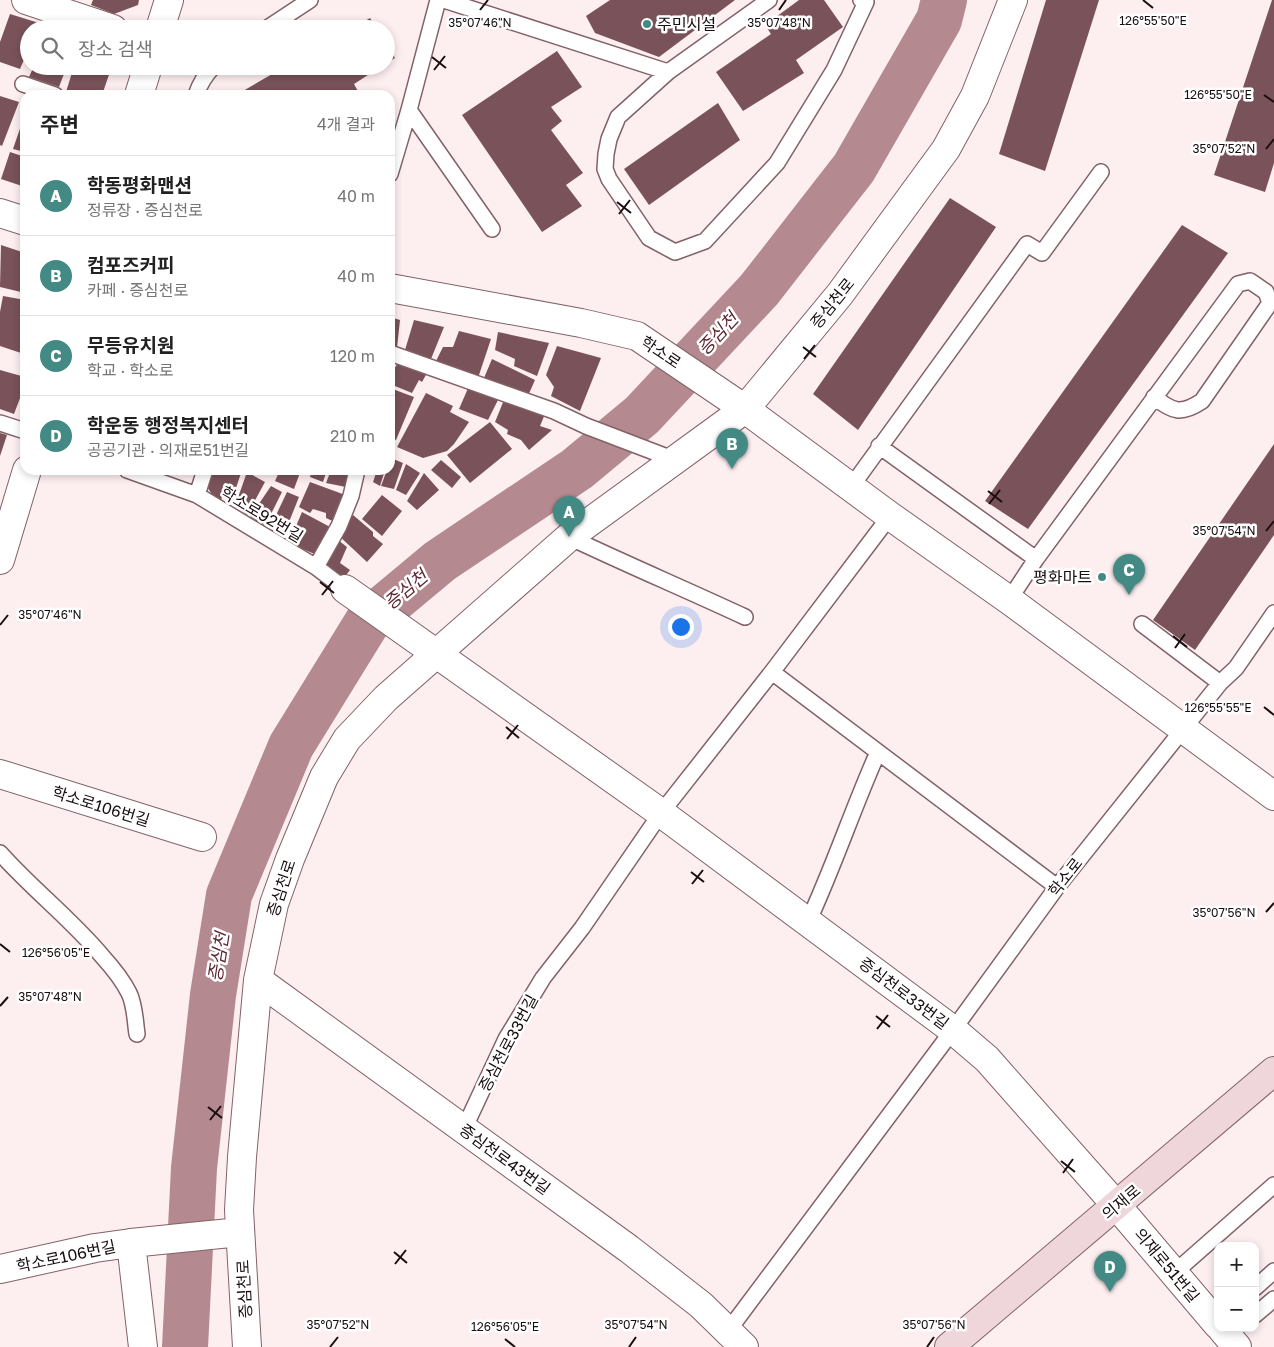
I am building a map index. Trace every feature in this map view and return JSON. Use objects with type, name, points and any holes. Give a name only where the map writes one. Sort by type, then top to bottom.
[{"type":"main road","name":"의재로","points":[[961,1342],[1274,1070]]},
{"type":"street","points":[[26,0],[86,20]]},
{"type":"street","points":[[163,20],[169,0]]},
{"type":"street","name":"증심천로","points":[[247,1347],[239,1210],[258,980],[274,904],[290,859],[324,777],[347,739],[386,698],[436,654],[570,537],[745,409],[840,294],[946,149],[974,96],[1012,0]]},
{"type":"street","points":[[141,90],[145,75]]},
{"type":"street","points":[[0,213],[20,219]]},
{"type":"street","name":"학소로","points":[[395,289],[582,323],[637,336],[745,409],[890,516],[1009,600],[1274,796]]},
{"type":"street","points":[[0,560],[7,512],[25,475]]},
{"type":"street","name":"증심천로33번길","points":[[345,589],[661,813],[953,1030],[987,1059],[1117,1206]]},
{"type":"street","name":"학소로106번길","points":[[0,774],[202,838]]},
{"type":"street","name":"증심천로43번길","points":[[258,980],[629,1249],[701,1305],[736,1339]]},
{"type":"street","name":"의재로51번길","points":[[1117,1206],[1227,1335]]},
{"type":"street","name":"학소로106번길","points":[[0,1269],[95,1248],[240,1232]]},
{"type":"street","points":[[131,1243],[142,1347]]},
{"type":"lane","points":[[280,20],[310,0]]},
{"type":"lane","points":[[395,157],[438,0]]},
{"type":"lane","points":[[444,0],[668,72]]},
{"type":"lane","points":[[769,0],[668,72],[618,117],[609,139],[605,169],[609,179],[649,238],[675,252],[705,241],[777,163],[834,70],[864,1]]},
{"type":"lane","points":[[198,90],[205,75]]},
{"type":"lane","points":[[23,84],[40,90]]},
{"type":"lane","points":[[409,110],[492,229]]},
{"type":"lane","points":[[851,487],[1027,244],[1042,253],[1101,172]]},
{"type":"lane","points":[[1009,600],[1036,559],[1154,397],[1238,284],[1250,280],[1266,292],[1270,303],[1202,401],[1189,410],[1170,409],[1154,397]]},
{"type":"lane","points":[[395,356],[554,411],[586,426],[675,460]]},
{"type":"lane","points":[[0,423],[20,429]]},
{"type":"lane","points":[[879,446],[1036,559]]},
{"type":"lane","name":"학소로92번길","points":[[141,475],[197,495],[316,567],[345,589]]},
{"type":"lane","points":[[197,495],[203,475]]},
{"type":"lane","points":[[316,567],[339,526],[351,496],[356,475]]},
{"type":"lane","points":[[661,813],[772,672],[890,516]]},
{"type":"lane","points":[[570,537],[632,567],[745,616]]},
{"type":"lane","points":[[1183,728],[1220,682],[1236,668],[1274,613]]},
{"type":"lane","points":[[1142,624],[1220,682]]},
{"type":"lane","points":[[772,672],[1057,887]]},
{"type":"lane","name":"학소로","points":[[736,1339],[953,1030],[1057,887],[1183,728]]},
{"type":"lane","points":[[808,922],[822,892],[861,790],[878,752]]},
{"type":"lane","name":"증심천로33번길","points":[[464,1129],[506,1039],[543,978],[582,928],[661,813]]},
{"type":"lane","points":[[0,853],[22,878],[81,931],[113,968],[129,993],[137,1034]]},
{"type":"lane","points":[[1174,1273],[1274,1185]]},
{"type":"lane","points":[[1256,1287],[1274,1271]]},
{"type":"lane","points":[[1259,1312],[1274,1299]]},
{"type":"building","points":[[93,0],[139,0],[138,5],[114,14],[91,5]]},
{"type":"building","name":"주민시설","points":[[610,0],[735,0],[659,57],[595,33],[586,16]]},
{"type":"building","points":[[799,0],[824,0],[843,27],[796,60],[804,73],[743,111],[716,72],[771,34],[765,25]]},
{"type":"building","points":[[1046,0],[1099,0],[1045,171],[999,154]]},
{"type":"building","points":[[1272,0],[1274,0],[1274,163],[1265,192],[1214,175]]},
{"type":"building","points":[[10,14],[29,20],[20,20],[20,69],[0,62],[0,42]]},
{"type":"building","points":[[557,51],[582,87],[551,107],[562,121],[551,130],[583,173],[566,185],[582,206],[542,232],[462,115]]},
{"type":"building","points":[[30,75],[64,75],[59,87],[29,77]]},
{"type":"building","points":[[71,75],[109,75],[104,90],[67,90]]},
{"type":"building","points":[[270,75],[368,75],[354,84],[357,90],[245,90]]},
{"type":"building","points":[[0,96],[19,102],[2,146],[0,145]]},
{"type":"building","points":[[718,103],[740,140],[649,205],[624,169]]},
{"type":"building","points":[[20,129],[20,151],[13,149]]},
{"type":"building","points":[[10,152],[20,155],[20,185],[1,179]]},
{"type":"building","points":[[950,198],[996,227],[858,430],[813,394]]},
{"type":"building","points":[[1182,225],[1228,253],[1028,529],[985,501]]},
{"type":"building","points":[[1,245],[20,251],[20,292],[0,287]]},
{"type":"building","points":[[3,296],[20,299],[20,353],[0,346],[0,312]]},
{"type":"building","points":[[395,318],[400,320],[397,348],[395,347]]},
{"type":"building","points":[[414,320],[444,327],[431,359],[405,350]]},
{"type":"building","points":[[459,331],[491,339],[478,378],[436,361],[443,347],[453,347]]},
{"type":"building","points":[[498,332],[549,343],[537,376],[514,366],[515,359],[495,350]]},
{"type":"building","points":[[557,346],[601,358],[580,411],[551,396],[554,387],[546,375]]},
{"type":"building","points":[[492,359],[535,380],[527,398],[484,378]]},
{"type":"building","points":[[399,362],[427,373],[422,382],[419,380],[412,393],[395,386],[395,367]]},
{"type":"building","points":[[0,370],[20,376],[20,398],[14,414],[0,409]]},
{"type":"building","points":[[469,386],[499,398],[488,420],[459,409]]},
{"type":"building","points":[[395,390],[414,397],[395,440]]},
{"type":"building","points":[[426,393],[453,406],[450,412],[469,422],[447,451],[423,458],[397,447]]},
{"type":"building","points":[[504,400],[545,414],[540,426],[552,430],[529,450],[521,440],[507,434],[508,430],[495,422]]},
{"type":"building","points":[[490,422],[512,449],[470,483],[447,455]]},
{"type":"building","points":[[0,433],[7,435],[0,456]]},
{"type":"building","points":[[1274,444],[1274,535],[1195,650],[1153,620]]},
{"type":"building","points":[[395,460],[403,463],[394,489],[381,486],[385,475],[395,475]]},
{"type":"building","points":[[441,460],[461,477],[452,488],[431,470]]},
{"type":"building","points":[[406,464],[420,473],[406,495],[396,490]]},
{"type":"building","points":[[424,473],[439,490],[417,510],[407,501]]},
{"type":"building","points":[[209,475],[240,475],[233,497],[222,496],[221,502],[214,498],[206,485]]},
{"type":"building","points":[[246,475],[252,475],[265,482],[247,515],[235,506]]},
{"type":"building","points":[[278,475],[299,475],[294,489],[275,481]]},
{"type":"building","points":[[311,475],[325,475],[323,482],[310,477]]},
{"type":"building","points":[[329,475],[348,475],[346,487],[326,483]]},
{"type":"building","points":[[375,475],[383,475],[380,486],[373,482]]},
{"type":"building","points":[[310,482],[348,496],[337,523],[326,518],[326,513],[313,509],[310,513],[299,507]]},
{"type":"building","points":[[271,486],[282,492],[265,526],[250,517]]},
{"type":"building","points":[[287,492],[299,497],[283,537],[269,530]]},
{"type":"building","points":[[382,495],[402,511],[382,536],[362,519]]},
{"type":"building","points":[[302,512],[332,528],[319,556],[289,543]]},
{"type":"building","points":[[353,515],[373,532],[373,536],[383,544],[367,562],[337,534]]},
{"type":"building","points":[[338,540],[347,547],[340,563],[350,570],[343,579],[323,562]]},
{"type":"waterway","name":"증심천","points":[[185,1347],[194,1168],[213,995],[229,895],[291,746],[368,621],[440,561],[577,469],[642,415],[759,290],[854,168],[939,20],[944,0]]},
{"type":"place","name":"주민시설","points":[[647,24]]},
{"type":"place","name":"컴포즈커피","points":[[732,469]]},
{"type":"place","name":"학동평화맨션","points":[[569,537]]},
{"type":"place","name":"평화마트","points":[[1102,577]]},
{"type":"place","name":"무등유치원","points":[[1129,595]]},
{"type":"place","name":"학운동 행정복지센터","points":[[1110,1292]]}]
